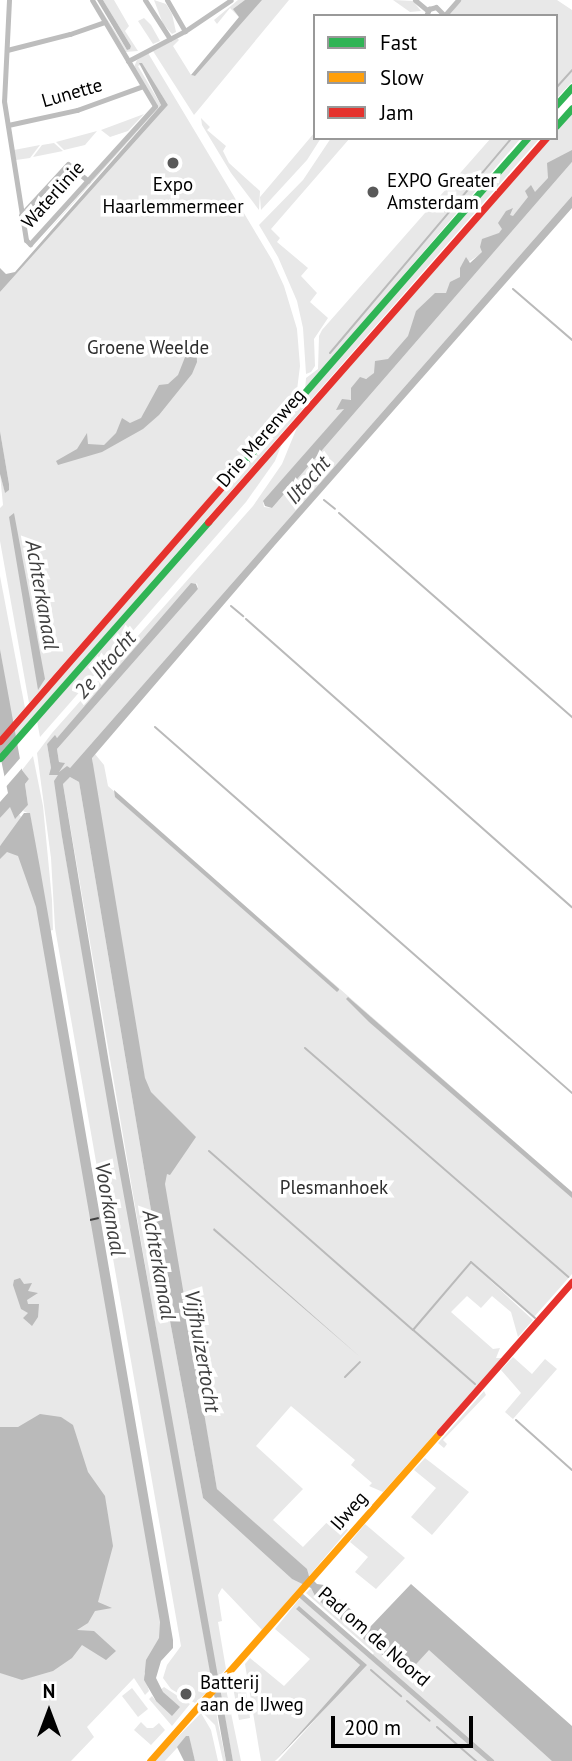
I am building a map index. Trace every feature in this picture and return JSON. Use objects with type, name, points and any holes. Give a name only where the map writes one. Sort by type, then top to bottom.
[{"type":"main road","points":[[558,103],[572,87]]},
{"type":"main road","points":[[558,124],[572,108]]},
{"type":"main road","name":"Drie Merenweg","points":[[0,741],[525,140]]},
{"type":"main road","name":"Drie Merenweg","points":[[0,758],[543,140]]},
{"type":"main road","name":"IJweg","points":[[150,1761],[572,1282]]},
{"type":"street","name":"Waterlinie","points":[[9,0],[4,94],[26,240],[33,243],[155,106],[92,0]]},
{"type":"street","points":[[145,0],[170,39]]},
{"type":"street","points":[[167,0],[185,31]]},
{"type":"street","points":[[128,61],[185,31],[221,3],[230,0]]},
{"type":"street","points":[[418,1],[427,13],[437,8],[443,0]]},
{"type":"street","points":[[446,14],[458,0]]},
{"type":"street","points":[[437,8],[444,14]]},
{"type":"street","points":[[7,50],[71,34],[105,22]]},
{"type":"street","name":"Lunette","points":[[8,125],[77,110],[143,86]]},
{"type":"street","points":[[22,215],[68,164],[88,181]]},
{"type":"street","name":"Pad om de Noord","points":[[298,1593],[491,1761]]},
{"type":"green space","points":[[95,0],[127,50],[131,46],[103,0],[114,0],[129,26],[125,31],[138,51],[125,52]]},
{"type":"green space","points":[[154,0],[166,4],[172,14],[176,32],[172,34],[163,24]]},
{"type":"green space","points":[[238,0],[289,0],[194,115],[153,51],[177,38],[179,40],[173,46],[194,76],[242,20],[230,8],[217,24],[214,20]]},
{"type":"green space","points":[[393,0],[413,1],[421,11],[410,12]]},
{"type":"green space","points":[[461,0],[557,0],[572,10],[572,82],[558,97],[558,14],[450,14]]},
{"type":"green space","points":[[144,18],[160,41],[153,44],[138,21]]},
{"type":"green space","name":"Groene Weelde","points":[[148,53],[272,260],[284,286],[297,329],[300,366],[296,398],[29,703],[0,541],[0,508],[3,505],[0,474],[5,492],[9,484],[0,431],[0,292],[168,105],[142,64],[138,66],[161,105],[34,247],[157,106],[134,67],[137,60]]},
{"type":"green space","points":[[144,114],[128,131],[110,137],[101,130]]},
{"type":"green space","points":[[572,114],[572,152],[485,251],[467,263],[460,277],[376,374],[365,379],[337,419],[263,502],[264,507],[272,508],[572,162],[572,196],[70,768],[58,772],[64,763],[59,762],[57,749],[198,589],[197,583],[57,738],[55,736],[47,744],[51,768],[59,775],[62,837],[213,1687],[195,1703],[171,1689],[163,1678],[167,1665],[181,1646],[55,928],[51,858],[37,753],[253,506],[282,464],[298,425],[547,140],[558,140],[558,129]]},
{"type":"green space","points":[[201,118],[210,127],[207,130],[226,146],[223,151],[229,163],[260,191],[259,210],[231,173],[202,125]]},
{"type":"green space","points":[[97,131],[85,145],[64,150],[56,142]]},
{"type":"green space","points":[[313,134],[313,140],[320,140],[307,160],[261,210],[260,197]]},
{"type":"green space","points":[[330,140],[348,140],[271,229],[280,238],[277,242],[308,268],[301,276],[317,293],[310,302],[328,318],[314,339],[315,366],[306,374],[303,328],[297,301],[278,257],[259,225],[303,180]]},
{"type":"green space","points":[[489,140],[519,140],[305,390],[306,378],[318,369],[319,336]]},
{"type":"green space","points":[[531,140],[538,140],[15,738],[14,730]]},
{"type":"green space","points":[[54,143],[63,151],[33,157],[42,145]]},
{"type":"green space","points":[[40,145],[30,158],[16,160],[14,150]]},
{"type":"green space","points":[[283,441],[275,461],[246,502],[40,737],[37,721]]},
{"type":"green space","points":[[0,576],[25,708],[12,722],[0,649]]},
{"type":"green space","name":"Plesmanhoek","points":[[95,754],[104,765],[108,786],[572,1192],[572,1274],[534,1317],[480,1271],[533,1320],[518,1337],[511,1312],[492,1296],[481,1308],[467,1296],[451,1312],[493,1349],[500,1348],[496,1358],[502,1358],[383,1492],[369,1486],[372,1483],[351,1465],[355,1460],[291,1406],[256,1446],[303,1489],[273,1520],[303,1547],[333,1516],[348,1530],[309,1576],[306,1569],[217,1489],[115,910],[94,776],[92,756]]},
{"type":"green space","points":[[33,756],[43,806],[52,900],[53,930],[49,931],[30,814],[23,811],[28,805],[25,784],[29,779],[22,770]]},
{"type":"green space","points":[[70,777],[79,782],[167,1305],[203,1498],[292,1579],[304,1582],[262,1630],[222,1588],[218,1595],[222,1621],[218,1622],[226,1669],[216,1680],[63,784]]},
{"type":"green space","points":[[10,806],[15,818],[19,814],[21,817],[16,828],[0,846],[0,818]]},
{"type":"green space","points":[[13,842],[34,883],[160,1611],[160,1639],[144,1674],[149,1691],[145,1695],[134,1678],[87,1727],[94,1737],[71,1761],[0,1761],[0,856]]},
{"type":"green space","points":[[513,1357],[532,1374],[545,1359],[557,1369],[513,1419],[505,1412],[521,1393],[501,1370]]},
{"type":"green space","points":[[484,1391],[486,1395],[443,1440],[447,1444],[444,1448],[438,1443]]},
{"type":"green space","points":[[425,1458],[469,1492],[432,1535],[411,1517],[436,1488],[414,1470]]},
{"type":"green space","points":[[365,1524],[405,1558],[376,1589],[355,1572],[368,1557],[350,1542]]},
{"type":"green space","points":[[311,1588],[316,1598],[377,1650],[414,1608],[572,1761],[278,1761],[365,1664],[296,1609],[360,1665],[275,1761],[261,1761],[245,1664],[250,1658],[284,1686],[310,1659],[275,1629],[300,1598],[371,1657],[374,1653],[306,1593]]},
{"type":"green space","points":[[239,1677],[244,1677],[250,1718],[239,1720],[233,1687]]},
{"type":"green space","points":[[164,1687],[190,1704],[172,1726],[149,1699],[152,1696],[156,1701],[167,1696],[160,1690]]},
{"type":"green space","points":[[132,1688],[148,1709],[138,1717],[122,1696]]},
{"type":"green space","points":[[226,1689],[241,1761],[233,1761],[220,1693]]},
{"type":"green space","points":[[215,1703],[226,1761],[223,1761],[215,1725],[204,1714]]},
{"type":"green space","points":[[201,1713],[211,1730],[218,1761],[195,1761],[188,1736],[165,1761],[154,1761]]},
{"type":"green space","points":[[141,1722],[147,1728],[153,1728],[159,1723],[165,1730],[151,1745],[134,1730]]},
{"type":"shaded area","points":[[97,0],[103,0],[131,46],[130,49],[127,50]]},
{"type":"shaded area","points":[[245,0],[262,0],[195,76],[191,75],[239,17],[233,9]]},
{"type":"shaded area","points":[[139,63],[142,63],[168,105],[0,292],[0,268],[6,274],[15,272],[161,105]]},
{"type":"shaded area","points":[[572,150],[572,162],[272,508],[265,506],[263,501],[344,409],[336,410],[342,399],[351,400],[351,388],[360,377],[366,379],[374,373],[375,361],[388,359],[408,336],[416,311],[435,293],[446,293],[450,282],[460,277],[460,268],[466,257],[470,263],[482,252],[482,239],[499,233],[502,229],[498,223],[506,211],[513,208],[510,215],[513,216],[528,197],[525,191],[531,185],[535,192],[548,178],[547,163]]},
{"type":"shaded area","points":[[572,196],[572,208],[275,545],[92,758],[145,1078],[151,1092],[196,1137],[170,1175],[167,1174],[165,1184],[217,1489],[307,1569],[309,1576],[317,1584],[324,1585],[370,1627],[411,1584],[572,1726],[572,1761],[552,1761],[429,1650],[406,1675],[316,1598],[311,1588],[292,1579],[203,1498],[167,1305],[79,782],[70,777],[63,784],[109,1063],[233,1761],[226,1761],[62,837],[54,781],[58,775],[49,775],[51,768],[47,744],[55,735],[57,738],[191,583],[196,584],[198,589],[57,749],[59,762],[65,763],[59,772],[67,766],[70,768]]},
{"type":"shaded area","points":[[196,341],[197,362],[192,374],[159,415],[143,429],[102,452],[58,465],[56,461],[77,449],[87,433],[88,444],[104,445],[116,433],[122,418],[130,423],[141,418],[159,385],[168,384],[178,375],[189,347]]},
{"type":"shaded area","points":[[0,431],[9,484],[9,490],[5,493],[0,474]]},
{"type":"shaded area","points":[[14,513],[45,679],[38,690],[9,517]]},
{"type":"shaded area","points":[[0,649],[22,770],[29,779],[25,784],[28,805],[15,819],[10,807],[0,818],[0,802],[8,793],[0,755]]},
{"type":"shaded area","points":[[114,790],[339,990],[337,992],[115,797]]},
{"type":"shaded area","points":[[24,813],[30,813],[40,868],[173,1640],[173,1648],[161,1661],[156,1678],[163,1692],[180,1707],[172,1716],[156,1701],[144,1680],[146,1660],[159,1638],[160,1622],[36,907],[18,856],[7,852],[0,859],[0,846]]},
{"type":"shaded area","points":[[348,997],[572,1192],[572,1198],[369,1022],[346,999]]},
{"type":"shaded area","points":[[214,1228],[359,1356],[213,1230]]},
{"type":"shaded area","points":[[20,1278],[24,1284],[32,1283],[28,1291],[38,1293],[27,1300],[28,1304],[39,1304],[38,1317],[32,1326],[23,1318],[28,1313],[21,1309],[13,1285],[14,1280]]},
{"type":"shaded area","points":[[40,1414],[61,1417],[73,1425],[88,1472],[105,1496],[113,1546],[98,1602],[112,1608],[95,1611],[88,1623],[77,1630],[94,1631],[116,1651],[106,1660],[82,1645],[72,1658],[53,1671],[22,1680],[0,1673],[0,1427],[18,1427]]},
{"type":"shaded area","points":[[299,1606],[367,1665],[275,1761],[360,1665],[296,1609]]},
{"type":"shaded area","points":[[189,1736],[195,1761],[184,1761],[177,1747]]},
{"type":"pier","points":[[22,756],[24,766],[4,789],[2,779]]},
{"type":"waterway","points":[[558,86],[572,70]]},
{"type":"waterway","points":[[330,353],[510,140]]},
{"type":"waterway","points":[[513,289],[572,340]]},
{"type":"waterway","points":[[324,500],[335,509]]},
{"type":"waterway","points":[[339,513],[572,717]]},
{"type":"waterway","points":[[231,606],[243,616]]},
{"type":"waterway","points":[[246,619],[572,907]]},
{"type":"waterway","points":[[155,727],[572,1093]]},
{"type":"waterway","points":[[305,1048],[568,1277]]},
{"type":"waterway","points":[[209,1151],[413,1330]]},
{"type":"waterway","points":[[475,1384],[413,1330],[471,1262],[535,1318]]},
{"type":"waterway","points":[[345,1377],[360,1362]]},
{"type":"waterway","points":[[516,1420],[572,1470]]},
{"type":"waterway","points":[[371,1670],[401,1696]]},
{"type":"waterway","points":[[407,1701],[430,1721]]},
{"type":"waterway","points":[[437,1727],[476,1761]]},
{"type":"ferry route","points":[[90,1220],[99,1218]]},
{"type":"traffic: fast","points":[[558,103],[572,87]]},
{"type":"traffic: fast","points":[[558,124],[572,108]]},
{"type":"traffic: fast","points":[[242,464],[525,140]]},
{"type":"traffic: fast","points":[[0,758],[208,522]]},
{"type":"traffic: slow","points":[[150,1761],[440,1432]]},
{"type":"traffic: jam","points":[[208,522],[544,140]]},
{"type":"traffic: jam","points":[[0,741],[242,464]]},
{"type":"traffic: jam","points":[[440,1432],[572,1282]]},
{"type":"place","name":"Expo Haarlemmermeer","points":[[173,163]]},
{"type":"place","name":"EXPO Greater Amsterdam","points":[[373,192]]},
{"type":"place","name":"Batterij aan de IJweg","points":[[186,1694]]},
{"type":"water label","name":"IJtocht","points":[[308,480]]},
{"type":"water label","name":"Achterkanaal","points":[[42,595]]},
{"type":"water label","name":"2e IJtocht","points":[[105,665]]},
{"type":"water label","name":"Voorkanaal","points":[[110,1209]]},
{"type":"water label","name":"Achterkanaal","points":[[159,1265]]},
{"type":"water label","name":"Vijfhuizertocht","points":[[202,1351]]}]
